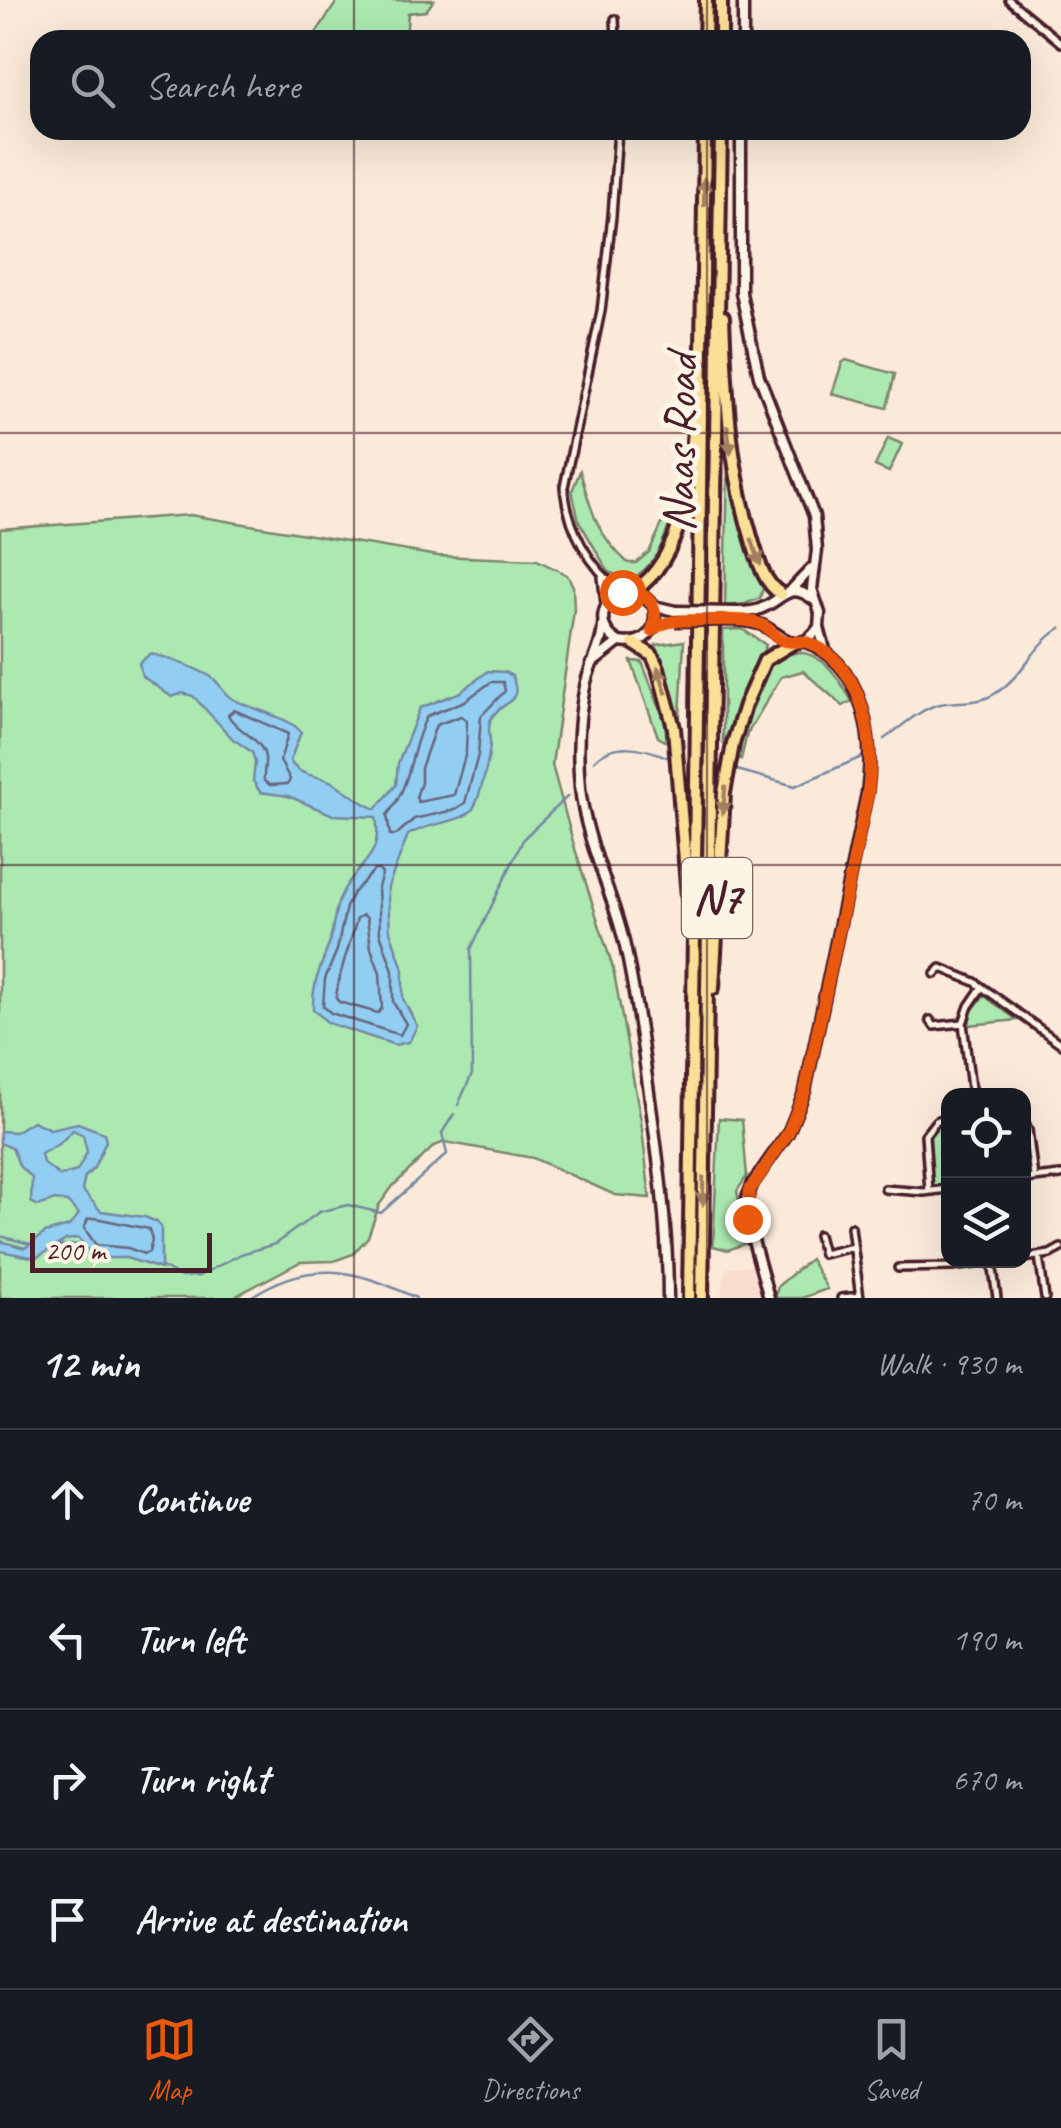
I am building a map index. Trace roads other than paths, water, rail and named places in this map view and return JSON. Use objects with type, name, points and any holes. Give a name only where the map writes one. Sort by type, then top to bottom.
[{"type":"highway","points":[[705,30],[706,0]]},
{"type":"highway","points":[[721,30],[722,0]]},
{"type":"highway","name":"Naas Road","points":[[690,1298],[705,140]]},
{"type":"highway","name":"Naas Road","points":[[702,1298],[721,140]]},
{"type":"highway","name":"N7","points":[[721,140],[722,301],[731,457],[757,557],[767,580],[781,596]]},
{"type":"highway","name":"N7","points":[[628,591],[655,575],[662,564],[686,490],[695,421],[704,254]]},
{"type":"highway","name":"N7","points":[[705,1094],[722,815],[731,756],[745,706],[766,660],[798,642]]},
{"type":"highway","name":"N7","points":[[633,643],[652,655],[658,668],[679,762],[689,908],[692,1095]]},
{"type":"street","points":[[743,0],[743,30]]},
{"type":"street","points":[[1010,0],[1061,43]]},
{"type":"street","points":[[1019,8],[1026,0]]},
{"type":"street","points":[[615,19],[616,30]]},
{"type":"street","points":[[617,140],[601,311],[564,487],[569,520],[602,577],[603,636],[591,664],[579,737],[580,786],[588,836],[623,938],[634,992],[656,1145],[668,1298]]},
{"type":"street","points":[[741,140],[739,261],[748,332],[759,376],[814,516],[817,536],[812,589],[820,612],[818,627],[826,652],[850,682],[866,717],[870,743],[870,776],[805,1091],[796,1119],[753,1182],[747,1198],[747,1219],[769,1298]]},
{"type":"street","points":[[770,630],[768,613],[815,564]]},
{"type":"street","points":[[602,577],[646,596],[654,606],[675,616],[737,616],[762,608],[781,596],[803,592],[814,600]]},
{"type":"street","points":[[605,606],[628,591]]},
{"type":"street","points":[[652,631],[654,606]]},
{"type":"street","points":[[603,624],[608,635],[619,642],[633,643],[675,616]]},
{"type":"street","points":[[737,616],[770,630],[778,638],[826,652]]},
{"type":"street","points":[[798,642],[818,627]]},
{"type":"street","points":[[591,664],[619,642]]},
{"type":"street","points":[[935,974],[941,968],[982,987],[1061,1044]]},
{"type":"street","points":[[971,1088],[963,1023],[982,987]]},
{"type":"street","points":[[930,1020],[934,1026],[963,1023]]},
{"type":"street","points":[[928,1192],[925,1135],[941,1119]]},
{"type":"street","points":[[1031,1154],[1034,1178]]},
{"type":"street","points":[[1031,1178],[1061,1175]]},
{"type":"street","points":[[885,1189],[941,1190]]},
{"type":"street","points":[[841,1298],[860,1297],[851,1227]]},
{"type":"street","points":[[818,1235],[823,1254],[853,1247]]},
{"type":"street","points":[[1031,1257],[1061,1248]]},
{"type":"street","points":[[1039,1256],[1045,1298]]},
{"type":"street","points":[[898,1268],[941,1265]]},
{"type":"street","points":[[993,1268],[997,1298]]},
{"type":"water","points":[[150,654],[203,672],[231,698],[295,726],[301,732],[290,761],[294,766],[334,783],[376,809],[396,785],[398,763],[420,708],[461,692],[488,671],[512,676],[513,698],[490,722],[488,757],[475,805],[460,818],[408,835],[388,887],[390,931],[403,969],[403,999],[417,1026],[409,1042],[395,1045],[328,1023],[313,1009],[315,984],[339,900],[373,851],[376,817],[333,815],[288,796],[260,792],[253,781],[252,752],[233,739],[193,696],[183,693],[172,697],[142,676],[139,663]]},
{"type":"water","points":[[33,1121],[50,1129],[78,1123],[104,1133],[106,1141],[94,1168],[85,1177],[82,1190],[101,1211],[157,1222],[161,1228],[161,1269],[126,1258],[91,1254],[78,1238],[66,1240],[36,1258],[0,1251],[0,1241],[25,1248],[45,1233],[69,1226],[79,1214],[67,1202],[55,1200],[38,1206],[31,1202],[32,1178],[20,1167],[12,1148],[0,1143],[0,1131],[15,1132]],"holes":[[[73,1130],[83,1135],[87,1152],[77,1171],[60,1176],[43,1163],[41,1154]]]},
{"type":"waterway","points":[[884,739],[929,708],[981,700],[996,693],[1061,628]]},
{"type":"waterway","points":[[594,761],[620,748],[639,748],[667,757]]},
{"type":"waterway","points":[[737,770],[795,786],[864,756]]},
{"type":"waterway","points":[[458,1105],[472,1074],[471,949],[524,838],[568,796]]},
{"type":"waterway","points":[[162,1267],[181,1277],[199,1276],[241,1254],[275,1244],[319,1212],[348,1205],[381,1213],[447,1154],[442,1133],[454,1114]]},
{"type":"waterway","points":[[0,1236],[34,1245]]},
{"type":"waterway","points":[[57,1246],[84,1244]]},
{"type":"waterway","points":[[249,1298],[292,1277],[332,1272],[372,1280],[416,1298]]}]
